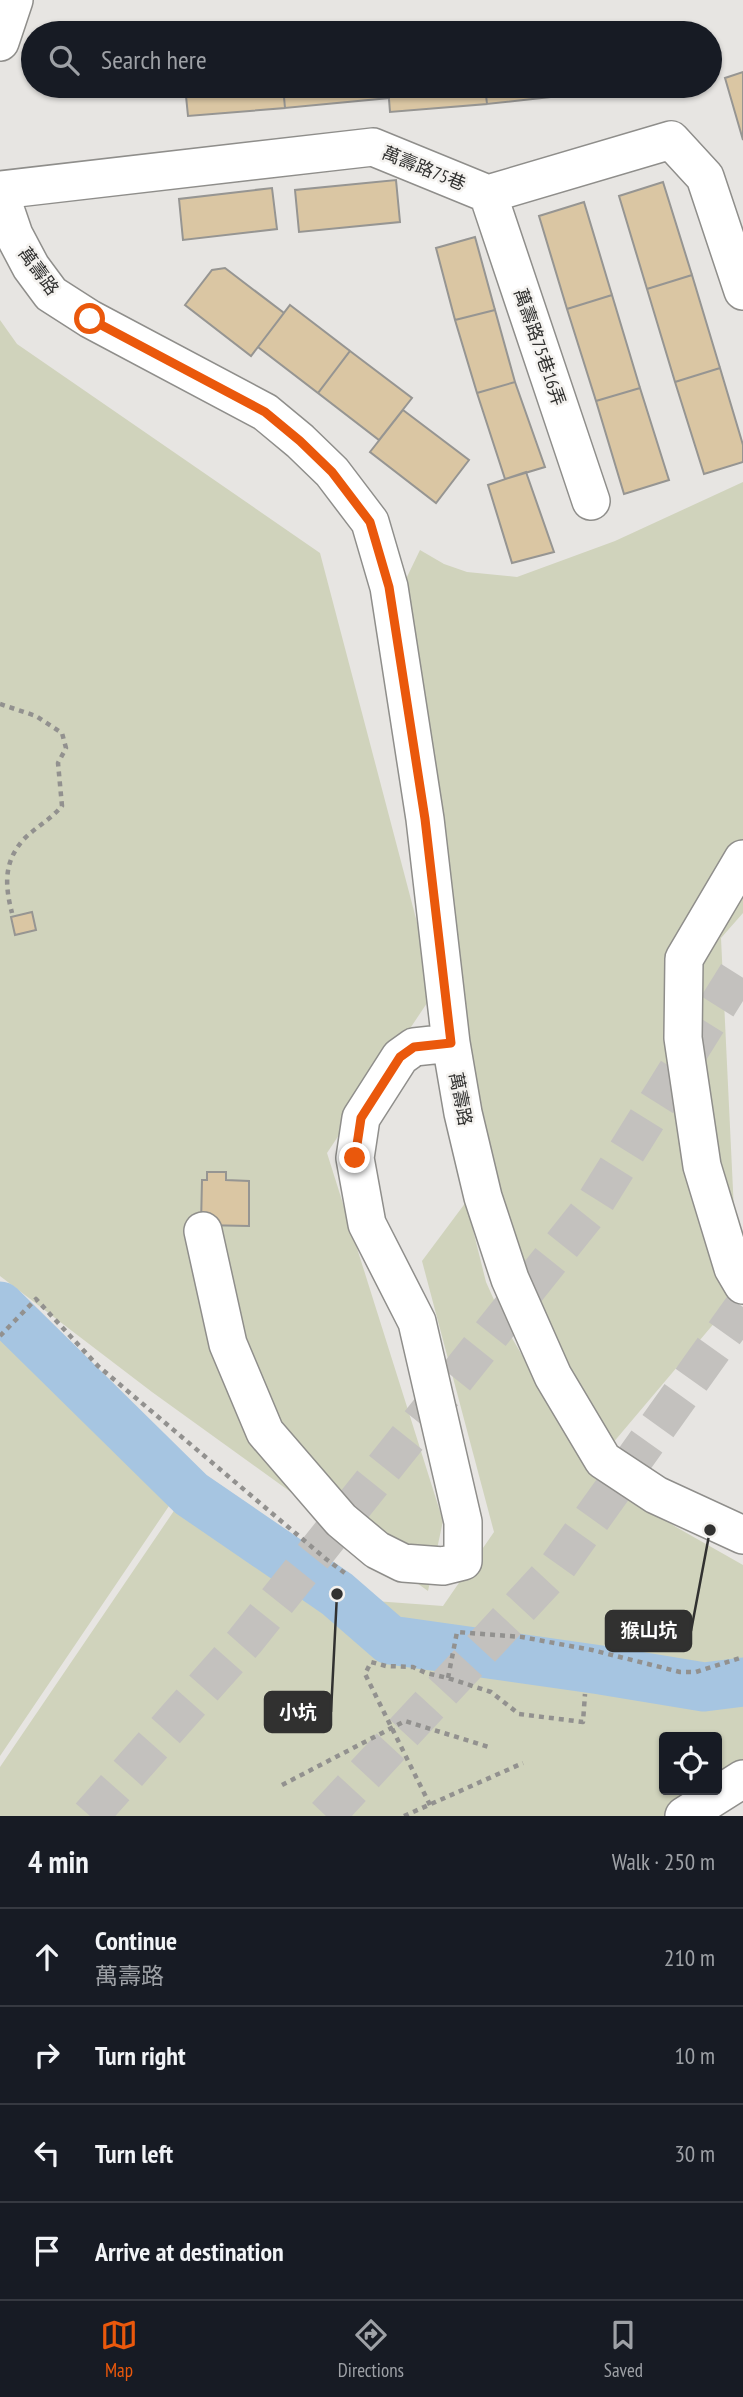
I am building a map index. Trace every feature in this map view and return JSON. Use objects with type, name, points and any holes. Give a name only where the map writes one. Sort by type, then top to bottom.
[{"type":"street","points":[[0,42],[13,0]]},
{"type":"street","name":"萬壽路75巷","points":[[0,192],[373,148],[488,194],[671,140],[705,177],[743,290]]},
{"type":"street","name":"萬壽路","points":[[0,192],[14,234],[51,295],[90,319],[265,412],[332,472],[370,522],[389,587],[400,655],[425,819],[451,1043],[463,1113],[483,1197],[510,1279],[553,1376],[603,1460],[656,1495],[743,1535]]},
{"type":"street","name":"萬壽路75巷16弄","points":[[488,194],[591,501]]},
{"type":"street","points":[[743,859],[684,959],[683,1038],[702,1166],[733,1268],[743,1285]]},
{"type":"street","points":[[203,1231],[228,1344],[265,1432],[341,1520],[377,1550],[403,1563],[443,1566],[463,1561],[463,1522],[416,1322],[367,1224],[355,1158],[361,1118],[400,1057],[414,1047],[451,1043]]},
{"type":"street","points":[[684,1816],[743,1779]]},
{"type":"path","points":[[0,704],[36,716],[62,733],[66,748],[58,763],[62,806],[52,818],[24,839],[6,873],[6,889],[12,913]]},
{"type":"path","points":[[0,1336],[36,1299],[99,1366],[346,1574]]},
{"type":"path","points":[[448,1678],[457,1632],[522,1637],[680,1672],[696,1672],[743,1657]]},
{"type":"path","points":[[430,1805],[365,1674],[371,1662],[386,1666],[403,1665],[491,1692],[519,1714],[583,1722],[585,1694]]},
{"type":"path","points":[[282,1784],[404,1721],[492,1748]]},
{"type":"path","points":[[404,1816],[523,1763]]},
{"type":"green space","points":[[0,320],[17,344],[320,553],[435,991],[327,1153],[443,1521],[428,1591],[152,1392],[0,1276]]},
{"type":"green space","points":[[743,482],[743,913],[721,938],[738,1295],[612,1444],[555,1359],[481,1142],[406,579],[420,550],[444,564],[467,572],[517,577],[615,541]]},
{"type":"green space","points":[[466,1202],[486,1282],[509,1333],[576,1447],[619,1489],[676,1527],[743,1565],[743,1764],[722,1779],[722,1732],[659,1732],[659,1795],[698,1795],[667,1816],[0,1816],[0,1767],[201,1471],[361,1600],[443,1606],[494,1532],[422,1261]]},
{"type":"green space","points":[[0,1328],[196,1466],[0,1756]]},
{"type":"building","points":[[743,72],[743,140],[725,78]]},
{"type":"building","points":[[186,98],[284,98],[285,108],[188,116]]},
{"type":"building","points":[[284,98],[389,98],[285,108]]},
{"type":"building","points":[[389,98],[486,98],[487,104],[390,112]]},
{"type":"building","points":[[486,98],[541,98],[487,104]]},
{"type":"building","points":[[396,180],[400,222],[299,232],[295,190]]},
{"type":"building","points":[[663,182],[692,275],[647,289],[619,196]]},
{"type":"building","points":[[272,188],[277,229],[183,240],[179,199]]},
{"type":"building","points":[[584,202],[612,295],[567,309],[539,216]]},
{"type":"building","points":[[475,237],[495,310],[455,320],[436,248]]},
{"type":"building","points":[[225,268],[284,313],[251,356],[185,305],[212,270]]},
{"type":"building","points":[[692,275],[720,368],[675,382],[647,289]]},
{"type":"building","points":[[612,295],[640,388],[596,401],[567,309]]},
{"type":"building","points":[[290,305],[350,351],[318,393],[258,347]]},
{"type":"building","points":[[495,310],[515,382],[477,393],[455,320]]},
{"type":"building","points":[[350,351],[412,398],[379,440],[318,393]]},
{"type":"building","points":[[720,368],[743,445],[743,462],[704,474],[675,382]]},
{"type":"building","points":[[515,382],[545,467],[505,479],[477,393]]},
{"type":"building","points":[[640,388],[669,480],[624,494],[596,401]]},
{"type":"building","points":[[403,410],[469,460],[436,503],[370,452]]},
{"type":"building","points":[[526,472],[554,552],[512,563],[488,485]]},
{"type":"building","points":[[32,912],[36,930],[15,935],[11,917]]},
{"type":"building","points":[[207,1172],[226,1172],[226,1180],[249,1181],[249,1226],[201,1225],[202,1180],[207,1180]]},
{"type":"waterway","points":[[0,1306],[191,1494],[337,1594],[390,1640],[704,1687],[743,1682]]},
{"type":"tunnel","points":[[90,1816],[245,1641],[591,1209],[743,965]]},
{"type":"tunnel","points":[[326,1816],[558,1566],[743,1307]]},
{"type":"place","name":"猴山坑","points":[[710,1530]]},
{"type":"place","name":"小坑","points":[[337,1594]]},
{"type":"route","points":[[90,319],[265,412],[332,472],[370,522],[389,587],[425,819],[451,1043],[414,1047],[400,1057],[361,1118],[355,1158]]}]
